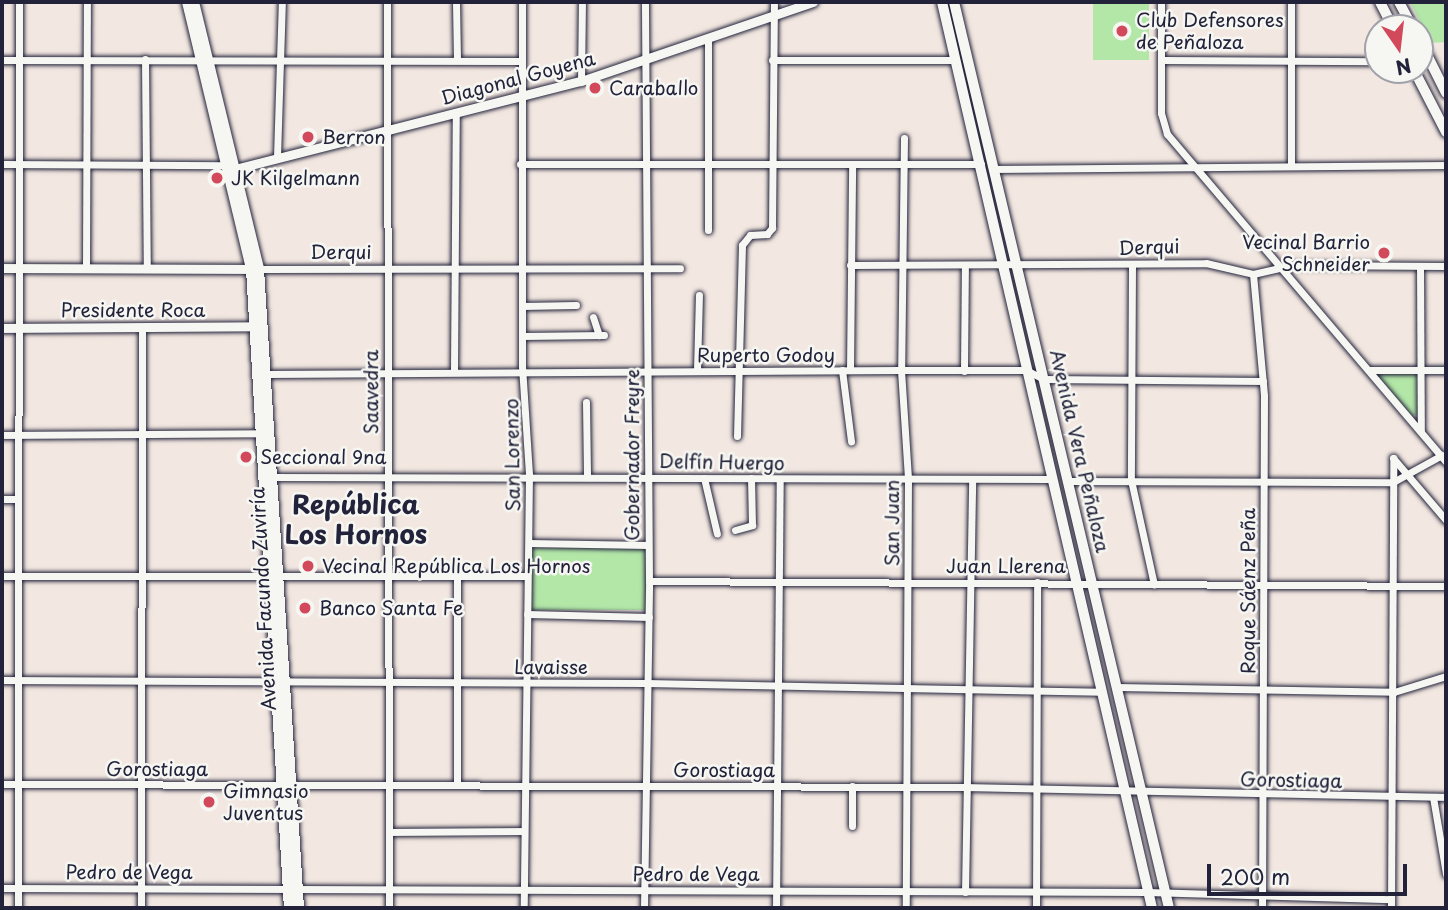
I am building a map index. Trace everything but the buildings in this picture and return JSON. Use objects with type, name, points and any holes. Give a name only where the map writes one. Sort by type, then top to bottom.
[{"type":"main road","name":"Avenida Facundo Zuviría","points":[[187,2],[204,59],[255,269],[267,373],[274,578],[293,888],[299,908]]},
{"type":"main road","name":"Avenida Facundo Zuviría","points":[[194,2],[204,59]]},
{"type":"main road","name":"Avenida Vera Peñaloza","points":[[942,2],[1152,908]]},
{"type":"main road","name":"Avenida Vera Peñaloza","points":[[954,2],[1020,265],[1044,379],[1169,908]]},
{"type":"main road","points":[[1434,69],[1446,93]]},
{"type":"main road","points":[[1421,84],[1446,132]]},
{"type":"main road","name":"Avenida Facundo Zuviría","points":[[260,326],[262,433],[269,477]]},
{"type":"main road","name":"Avenida Facundo Zuviría","points":[[289,908],[293,888]]},
{"type":"street","points":[[18,908],[19,2]]},
{"type":"street","points":[[86,268],[87,2]]},
{"type":"street","points":[[277,157],[282,2]]},
{"type":"street","name":"Saavedra","points":[[387,2],[384,131],[390,579],[389,908]]},
{"type":"street","points":[[456,2],[457,60]]},
{"type":"street","name":"San Lorenzo","points":[[522,2],[522,306],[529,475],[524,908]]},
{"type":"street","points":[[581,80],[582,2]]},
{"type":"street","name":"Gobernador Freyre","points":[[644,908],[649,617],[645,2]]},
{"type":"street","points":[[737,436],[742,246],[750,235],[771,232],[774,164],[774,2]]},
{"type":"street","name":"Diagonal Goyena","points":[[231,167],[581,80],[708,40],[813,2]]},
{"type":"street","points":[[1161,2],[1162,119],[1170,139],[1443,455],[1446,462]]},
{"type":"street","points":[[1291,2],[1291,164]]},
{"type":"street","points":[[708,40],[708,230]]},
{"type":"street","points":[[145,59],[147,268]]},
{"type":"street","points":[[2,60],[520,61]]},
{"type":"street","points":[[772,60],[956,60]]},
{"type":"street","points":[[1162,60],[1364,61]]},
{"type":"street","points":[[454,372],[456,112]]},
{"type":"street","name":"San Juan","points":[[904,138],[901,370],[908,478],[906,908]]},
{"type":"street","points":[[2,164],[231,167]]},
{"type":"street","points":[[520,164],[981,164]]},
{"type":"street","points":[[851,441],[846,370],[852,164]]},
{"type":"street","points":[[997,169],[1446,164]]},
{"type":"street","name":"Derqui","points":[[850,265],[1132,266],[1206,263],[1253,274]]},
{"type":"street","points":[[1253,274],[1280,265],[1446,266]]},
{"type":"street","points":[[964,371],[965,266]]},
{"type":"street","points":[[1132,266],[1131,480],[1154,585]]},
{"type":"street","points":[[1420,266],[1421,431]]},
{"type":"street","name":"Derqui","points":[[2,268],[680,268]]},
{"type":"street","name":"Roque Sáenz Peña","points":[[1253,274],[1263,381],[1262,908]]},
{"type":"street","points":[[697,370],[699,295]]},
{"type":"street","points":[[522,306],[576,305]]},
{"type":"street","points":[[523,336],[602,335],[593,317]]},
{"type":"street","name":"Presidente Roca","points":[[2,328],[260,326]]},
{"type":"street","points":[[141,908],[142,328]]},
{"type":"street","name":"Ruperto Godoy","points":[[267,373],[648,372],[737,369],[1026,370],[1044,379],[1263,381]]},
{"type":"street","points":[[1369,370],[1446,370]]},
{"type":"street","points":[[586,402],[587,476]]},
{"type":"street","points":[[2,435],[262,433]]},
{"type":"street","points":[[1068,481],[1264,484],[1393,482],[1443,455]]},
{"type":"street","points":[[1391,908],[1393,458],[1409,473],[1446,520]]},
{"type":"street","name":"Delfín Huergo","points":[[269,477],[529,475],[1052,479]]},
{"type":"street","points":[[704,478],[717,534]]},
{"type":"street","points":[[735,530],[752,525],[751,478]]},
{"type":"street","points":[[776,908],[780,479]]},
{"type":"street","points":[[965,892],[972,479]]},
{"type":"street","points":[[2,499],[18,499]]},
{"type":"street","points":[[529,543],[648,545]]},
{"type":"street","points":[[2,576],[390,579],[527,576]]},
{"type":"street","points":[[457,577],[457,784]]},
{"type":"street","name":"Juan Llerena","points":[[649,581],[1446,586]]},
{"type":"street","points":[[1036,908],[1037,582]]},
{"type":"street","points":[[527,614],[649,617]]},
{"type":"street","points":[[1117,688],[1394,692],[1446,676]]},
{"type":"street","name":"Lavaisse","points":[[2,680],[646,683],[1101,692]]},
{"type":"street","name":"Gorostiaga","points":[[2,784],[967,787],[1264,796],[1446,797]]},
{"type":"street","points":[[852,786],[852,826]]},
{"type":"street","points":[[1433,796],[1446,874]]},
{"type":"street","points":[[389,832],[524,831]]},
{"type":"street","name":"Pedro de Vega","points":[[2,888],[1148,892],[1261,899],[1391,899]]},
{"type":"green space","name":"Club Defensores de Peñaloza","points":[[1093,2],[1149,2],[1149,60],[1093,60]]},
{"type":"green space","points":[[1410,2],[1446,2],[1446,42],[1434,43],[1434,14],[1416,14]]},
{"type":"green space","points":[[1374,372],[1417,372],[1418,414],[1412,416]]},
{"type":"green space","points":[[532,548],[647,548],[647,610],[532,610]]},
{"type":"place","name":"Club Defensores de Peñaloza","points":[[1122,31]]},
{"type":"place","name":"Caraballo","points":[[595,88]]},
{"type":"place","name":"Berron","points":[[308,137]]},
{"type":"place","name":"JK Kilgelmann","points":[[217,178]]},
{"type":"place","name":"Vecinal Barrio Schneider","points":[[1384,253]]},
{"type":"place","name":"Seccional 9na","points":[[246,457]]},
{"type":"place","name":"Vecinal República Los Hornos","points":[[308,566]]},
{"type":"place","name":"Banco Santa Fe","points":[[305,608]]},
{"type":"place","name":"Gimnasio Juventus","points":[[209,802]]},
{"type":"district","name":"República Los Hornos","points":[[356,519]]}]
